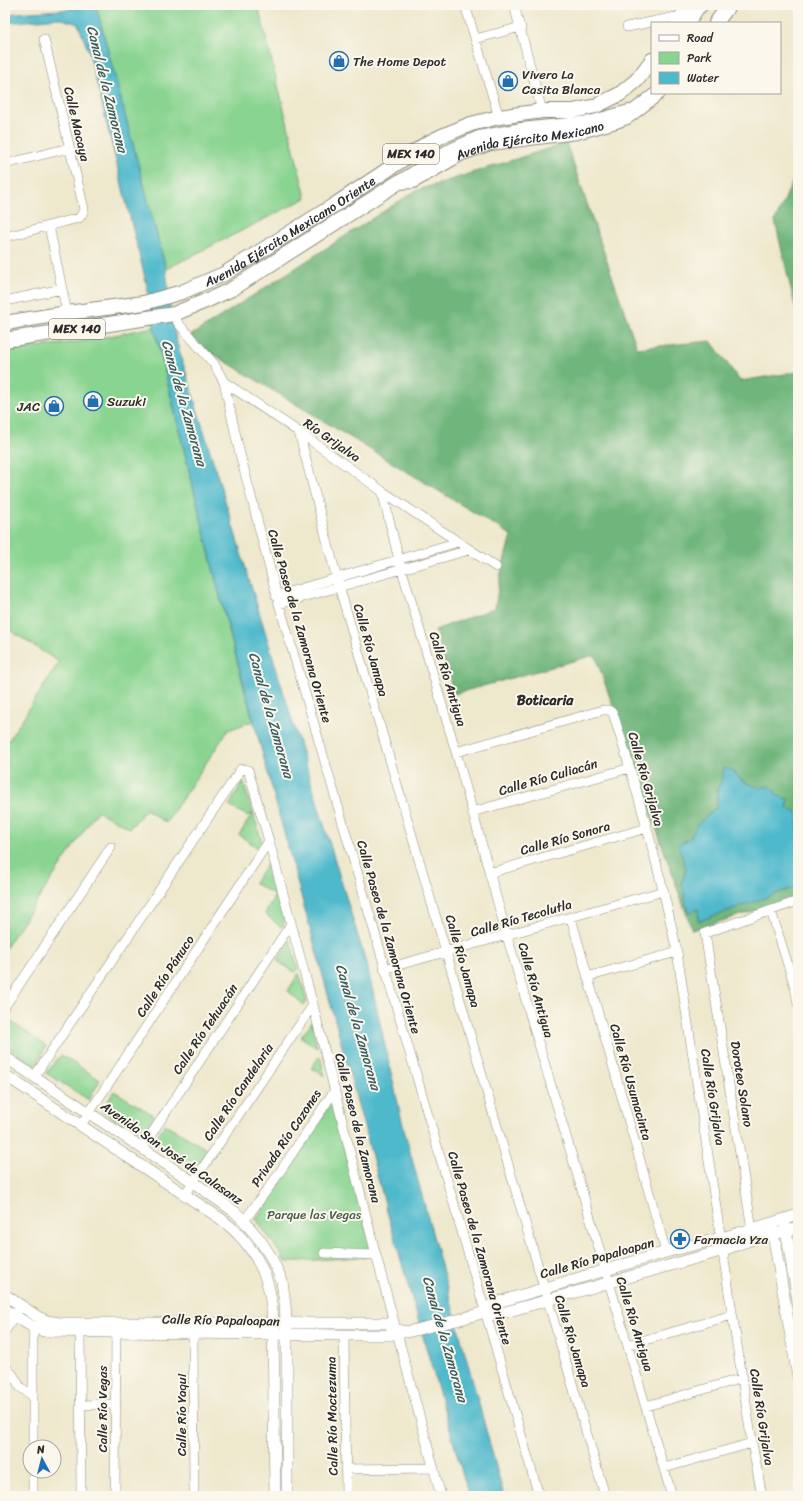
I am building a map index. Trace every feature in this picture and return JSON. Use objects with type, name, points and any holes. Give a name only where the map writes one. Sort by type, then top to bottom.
[{"type":"main road","points":[[678,18],[687,5]]},
{"type":"main road","points":[[678,18],[701,5]]},
{"type":"main road","points":[[711,22],[722,5]]},
{"type":"main road","points":[[717,22],[729,5]]},
{"type":"main road","name":"Avenida Ejército Mexicano Oriente","points":[[67,313],[144,303],[182,292],[224,274],[336,204],[426,144],[442,136],[470,124],[499,117],[542,112],[572,111],[596,106],[620,94],[637,80],[651,61]]},
{"type":"main road","name":"MEX 140","points":[[5,340],[150,319],[173,314],[232,289],[446,152],[479,138],[521,129],[590,122],[628,111],[651,93]]},
{"type":"main road","name":"Avenida Ejército Mexicano","points":[[399,182],[413,181],[460,154],[490,143],[577,132],[616,121],[627,117],[657,94]]},
{"type":"main road","name":"MEX 140","points":[[5,323],[67,313]]},
{"type":"street","points":[[465,5],[499,117]]},
{"type":"street","points":[[514,5],[521,27],[542,112]]},
{"type":"street","points":[[655,22],[678,18]]},
{"type":"street","points":[[627,27],[651,23]]},
{"type":"street","points":[[475,39],[521,27]]},
{"type":"street","name":"Calle Macaya","points":[[44,39],[84,209],[79,218],[48,226]]},
{"type":"street","points":[[5,164],[69,148]]},
{"type":"street","points":[[5,237],[48,226],[67,313]]},
{"type":"street","points":[[5,301],[62,289]]},
{"type":"street","name":"Río Grijalva","points":[[173,314],[178,323],[214,364],[224,382],[496,567]]},
{"type":"street","name":"Calle Paseo de la Zamorana Oriente","points":[[224,382],[239,450],[277,600],[539,1496]]},
{"type":"street","name":"Calle Río Jamapa","points":[[299,432],[338,583],[605,1496]]},
{"type":"street","name":"Calle Río Antigua","points":[[382,490],[399,560],[456,752],[507,936],[672,1496]]},
{"type":"street","points":[[338,583],[399,560],[458,542]]},
{"type":"street","points":[[277,600],[338,583],[402,570],[469,550]]},
{"type":"street","name":"Calle Río Grijalva","points":[[456,752],[603,710],[609,710],[613,713],[664,891],[677,952],[730,1239]]},
{"type":"street","name":"Calle Río Culiacán","points":[[472,812],[630,768]]},
{"type":"street","name":"Calle Paseo de la Zamorana","points":[[34,1077],[239,772],[242,769],[248,770],[269,841],[313,1005],[376,1255],[441,1496]]},
{"type":"street","name":"Calle Río Sonora","points":[[489,873],[647,828]]},
{"type":"street","name":"Calle Río Pánuco","points":[[81,1125],[90,1114],[269,841]]},
{"type":"street","points":[[5,1006],[111,846]]},
{"type":"street","name":"Calle Río Tecolutla","points":[[384,969],[447,953],[664,891]]},
{"type":"street","points":[[798,901],[771,911],[795,987],[798,1004]]},
{"type":"street","name":"Doroteo Solano","points":[[749,1235],[705,933],[771,911]]},
{"type":"street","name":"Calle Río Usumacinta","points":[[571,918],[666,1252]]},
{"type":"street","name":"Calle Río Tehuacán","points":[[142,1148],[291,924]]},
{"type":"street","points":[[587,977],[677,952]]},
{"type":"street","name":"Calle Río Candelaria","points":[[185,1194],[313,1005]]},
{"type":"street","name":"Avenida San José de Calasanz","points":[[5,1057],[193,1182],[244,1221],[260,1240],[277,1270],[284,1290],[287,1335],[287,1496]]},
{"type":"street","name":"Avenida San José de Calasanz","points":[[5,1075],[231,1226],[251,1250],[267,1281],[273,1322],[275,1496]]},
{"type":"street","name":"Privada Río Cazones","points":[[244,1221],[273,1182],[335,1090]]},
{"type":"street","points":[[730,1239],[772,1228],[784,1219],[798,1215]]},
{"type":"street","points":[[784,1219],[798,1298],[784,1300]]},
{"type":"street","points":[[772,1228],[786,1231],[798,1228]]},
{"type":"street","points":[[772,1228],[798,1377]]},
{"type":"street","name":"Calle Río Papaloapan","points":[[46,1326],[60,1323],[80,1328],[116,1328],[273,1322],[388,1323],[396,1330],[407,1332],[485,1312],[495,1315],[548,1301],[724,1250],[730,1239]]},
{"type":"street","name":"Calle Río Papaloapan","points":[[485,1312],[492,1304],[544,1288],[666,1252],[730,1239]]},
{"type":"street","name":"Calle Río Grijalva","points":[[724,1250],[732,1315],[762,1496]]},
{"type":"street","points":[[324,1253],[376,1255]]},
{"type":"street","points":[[5,1295],[46,1326]]},
{"type":"street","points":[[5,1331],[21,1306]]},
{"type":"street","points":[[5,1310],[32,1327],[46,1326]]},
{"type":"street","points":[[628,1345],[732,1315]]},
{"type":"street","points":[[32,1327],[33,1439]]},
{"type":"street","points":[[80,1328],[81,1496]]},
{"type":"street","name":"Calle Río Papaloapan","points":[[116,1328],[193,1334],[274,1335],[390,1335],[396,1330]]},
{"type":"street","name":"Calle Río Vegas","points":[[115,1496],[116,1328]]},
{"type":"street","name":"Calle Río Yaqui","points":[[193,1334],[194,1496]]},
{"type":"street","name":"Calle Río Moctezuma","points":[[344,1335],[346,1496]]},
{"type":"street","points":[[5,1367],[13,1375],[20,1387],[33,1396]]},
{"type":"street","points":[[646,1406],[743,1378]]},
{"type":"street","points":[[80,1405],[115,1404]]},
{"type":"street","points":[[664,1468],[752,1442]]},
{"type":"street","points":[[345,1469],[434,1468]]},
{"type":"street","points":[[32,1479],[32,1496]]},
{"type":"green space","points":[[95,5],[258,5],[306,198],[166,269]]},
{"type":"green space","points":[[566,143],[637,348],[711,341],[740,381],[798,372],[798,898],[692,930],[595,655],[454,694],[435,630],[495,608],[500,577],[511,535],[187,338],[415,191]]},
{"type":"green space","points":[[798,170],[798,319],[775,221]]},
{"type":"green space","points":[[154,327],[221,601],[253,721],[228,730],[166,823],[146,809],[130,828],[97,811],[5,949],[5,746],[59,662],[5,627],[5,351],[91,340]]},
{"type":"green space","points":[[243,781],[253,813],[248,816],[229,806]]},
{"type":"green space","points":[[253,813],[262,842],[258,848],[239,835]]},
{"type":"green space","points":[[268,862],[285,922],[281,927],[265,914],[276,893],[273,894],[254,883]]},
{"type":"green space","points":[[290,940],[298,969],[295,972],[277,961]]},
{"type":"green space","points":[[299,973],[307,1001],[304,1005],[288,991]]},
{"type":"green space","points":[[6,1018],[46,1046],[36,1066],[5,1046]]},
{"type":"green space","points":[[312,1022],[317,1048],[301,1037]]},
{"type":"green space","points":[[61,1055],[100,1080],[89,1100],[46,1073]]},
{"type":"green space","points":[[320,1056],[325,1076],[311,1068]]},
{"type":"green space","points":[[114,1091],[155,1116],[141,1135],[102,1111]]},
{"type":"green space","name":"Parque las Vegas","points":[[333,1101],[374,1256],[286,1262],[256,1219]]},
{"type":"green space","points":[[165,1124],[208,1150],[195,1171],[152,1143]]},
{"type":"water","name":"Canal de la Zamorana","points":[[72,5],[96,5],[166,269],[171,315],[177,343],[368,969],[403,1126],[504,1496],[469,1496],[388,1215],[221,601],[152,319],[147,286],[89,52],[78,24],[59,18],[5,23],[5,14],[72,9]]},
{"type":"water","points":[[724,768],[733,771],[741,780],[759,788],[769,786],[778,796],[789,799],[787,808],[798,813],[798,886],[699,921],[698,909],[688,913],[682,883],[686,869],[678,845],[690,838],[697,825],[717,807],[717,790],[721,782]]},
{"type":"place","name":"The Home Depot","points":[[339,61]]},
{"type":"place","name":"Vivero La Casita Blanca","points":[[508,81]]},
{"type":"place","name":"Suzuki","points":[[93,401]]},
{"type":"place","name":"JAC","points":[[54,406]]},
{"type":"place","name":"Farmacia Yza","points":[[680,1239]]},
{"type":"district","name":"Boticaria","points":[[545,700]]}]
